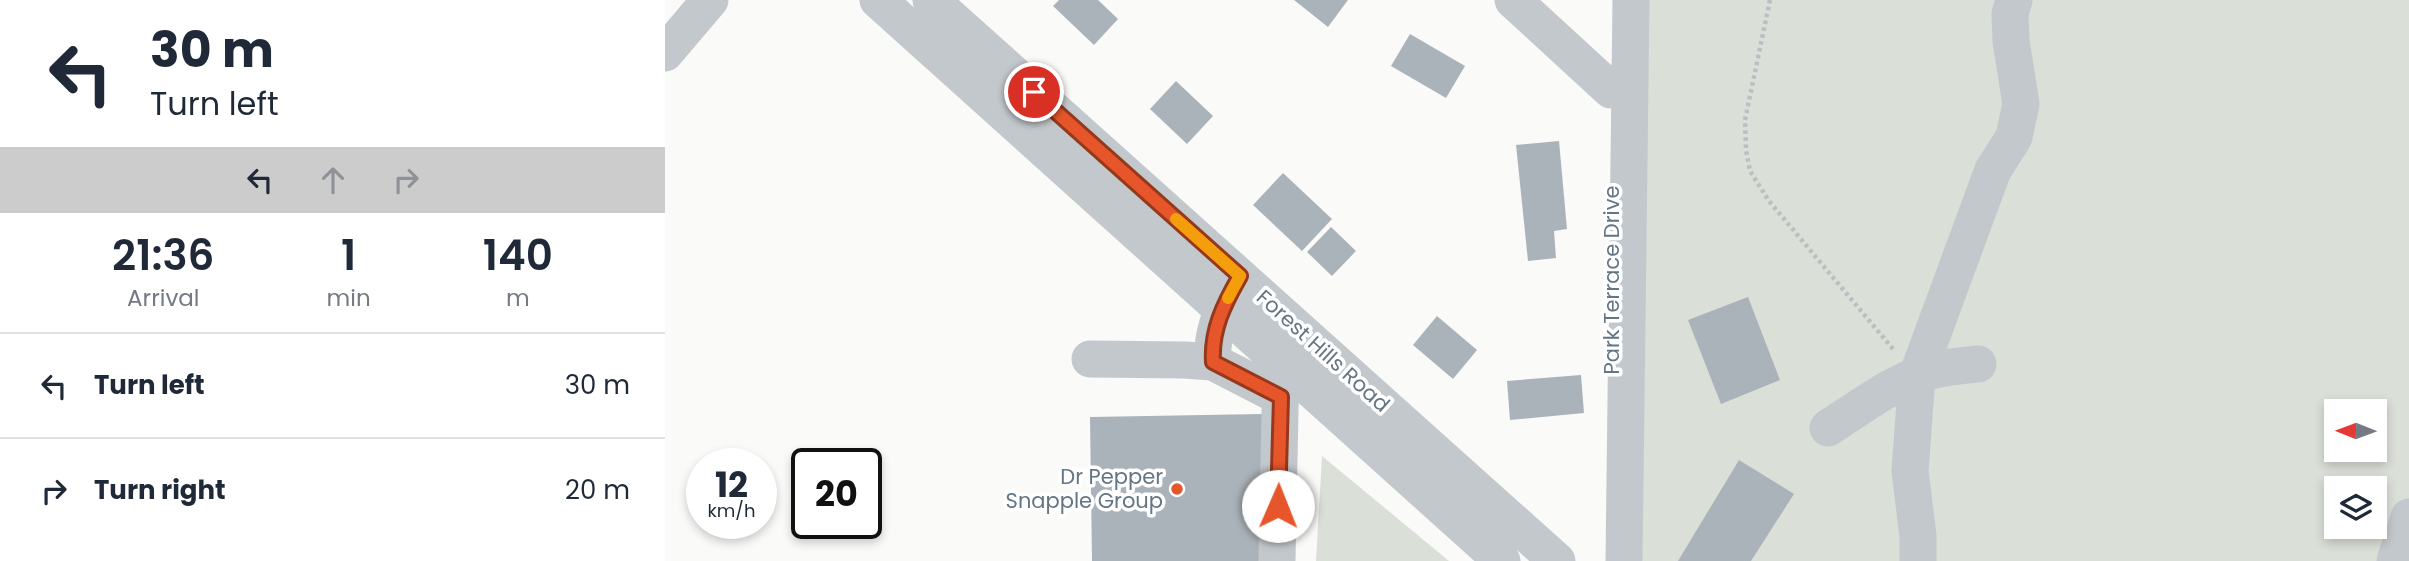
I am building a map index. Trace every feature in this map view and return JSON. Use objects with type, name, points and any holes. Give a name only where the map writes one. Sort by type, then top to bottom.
[{"type":"street","points":[[665,53],[710,0]]},
{"type":"street","name":"Forest Hills Road","points":[[878,0],[1221,309],[1281,380],[1502,561]]},
{"type":"street","name":"Forest Hills Road","points":[[931,0],[1557,561]]},
{"type":"street","points":[[1513,0],[1611,90]]},
{"type":"street","name":"Park Terrace Drive","points":[[1612,561],[1613,0]]},
{"type":"street","points":[[1624,561],[1630,0]]},
{"type":"street","points":[[1918,561],[1918,536],[1910,471],[1917,376],[1993,170],[2014,137],[2021,104],[2011,41],[2010,14],[2014,0]]},
{"type":"street","points":[[1213,362],[1212,346],[1221,309],[1240,276]]},
{"type":"street","points":[[1090,359],[1213,362],[1281,380],[1277,561]]},
{"type":"street","points":[[1828,428],[1917,376],[1945,367],[1977,364]]},
{"type":"street","points":[[2395,561],[2409,517]]},
{"type":"path","points":[[1770,0],[1745,120],[1750,171],[1769,201],[1917,376]]},
{"type":"shaded area","points":[[1622,0],[2409,0],[2409,561],[1617,561]]},
{"type":"shaded area","points":[[1322,456],[1449,561],[1316,561]]},
{"type":"building","points":[[1059,0],[1098,0],[1118,19],[1094,45],[1053,6]]},
{"type":"building","points":[[1294,0],[1348,0],[1328,27]]},
{"type":"building","points":[[1410,34],[1465,66],[1446,98],[1391,66]]},
{"type":"building","points":[[1176,81],[1213,116],[1187,144],[1150,109]]},
{"type":"building","points":[[1559,141],[1567,229],[1554,231],[1556,258],[1528,261],[1516,145]]},
{"type":"building","points":[[1283,173],[1332,219],[1302,251],[1253,205]]},
{"type":"building","points":[[1331,227],[1356,251],[1332,276],[1307,252]]},
{"type":"building","points":[[1748,297],[1780,380],[1721,404],[1688,320]]},
{"type":"building","points":[[1437,316],[1477,350],[1453,379],[1413,345]]},
{"type":"building","points":[[1581,375],[1584,413],[1510,420],[1507,381]]},
{"type":"building","name":"Dr Pepper Snapple Group","points":[[1262,414],[1265,561],[1092,561],[1090,417]]},
{"type":"building","points":[[1739,460],[1794,494],[1751,561],[1678,561]]},
{"type":"slow traffic","points":[[1176,219],[1240,276],[1228,298]]},
{"type":"place","name":"Dr Pepper Snapple Group","points":[[1177,489]]},
{"type":"route","points":[[1034,92],[1240,276],[1221,309],[1212,346],[1213,362],[1281,397],[1278,506]]}]
